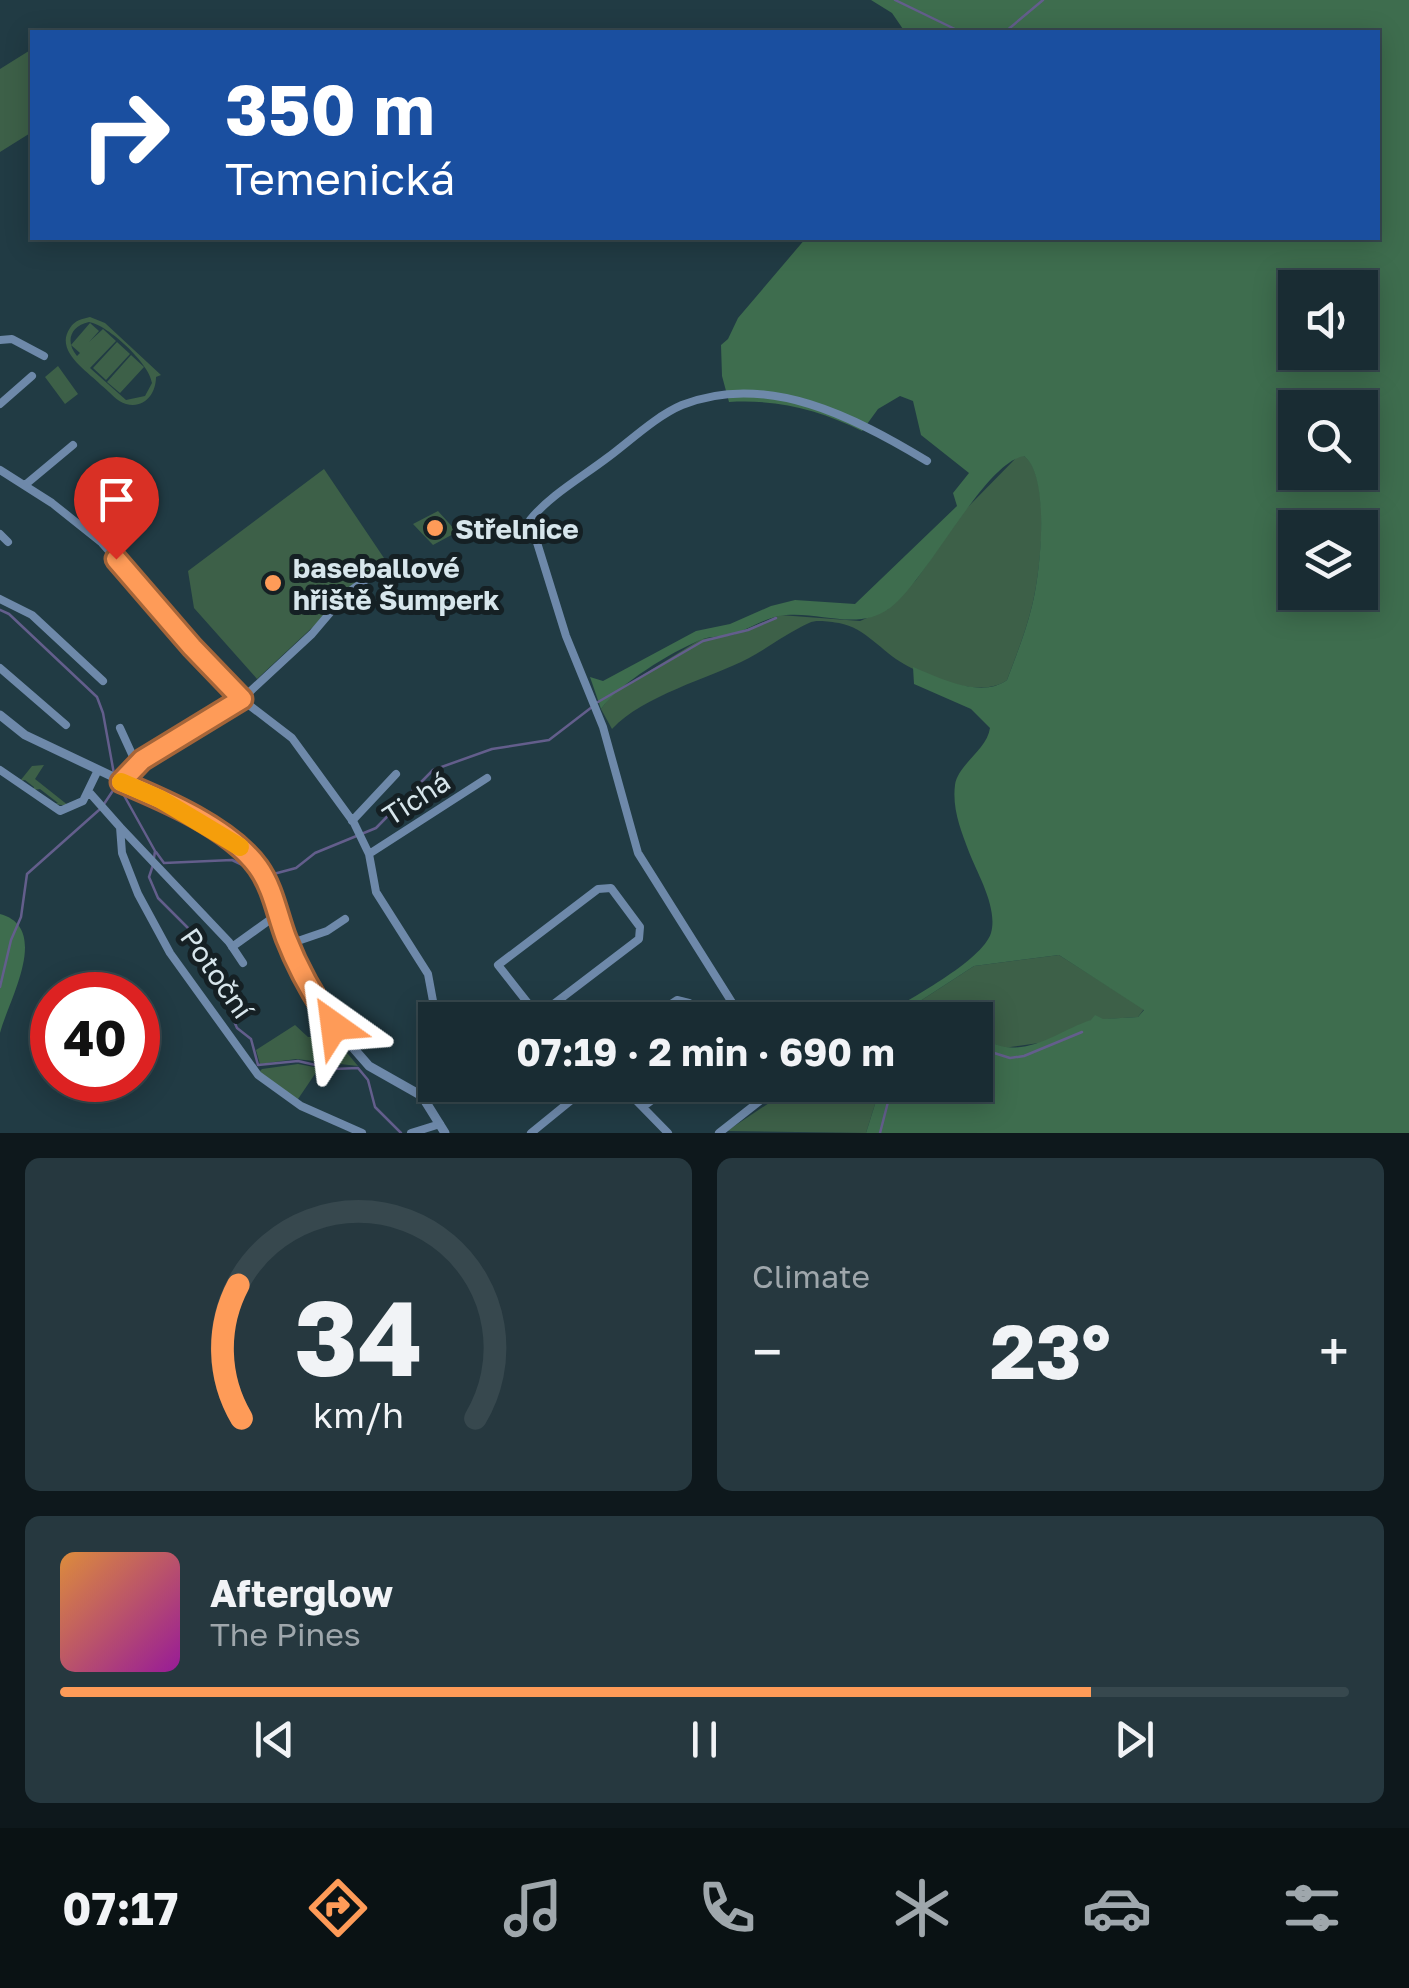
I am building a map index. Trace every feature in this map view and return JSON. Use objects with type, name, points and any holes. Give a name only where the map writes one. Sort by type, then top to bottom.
[{"type":"street","points":[[0,340],[12,339],[44,356]]},
{"type":"street","points":[[0,404],[32,376]]},
{"type":"street","points":[[732,1002],[638,853],[603,728],[566,636],[530,520],[633,438],[682,406],[722,397],[766,394],[814,406],[866,424],[927,461]]},
{"type":"street","points":[[24,485],[73,445]]},
{"type":"street","points":[[0,470],[102,543],[226,684],[292,738],[352,822],[369,854],[376,892],[428,974],[434,1000]]},
{"type":"street","points":[[0,534],[8,542]]},
{"type":"street","points":[[119,781],[136,763],[242,699],[312,634],[346,594],[389,563]]},
{"type":"street","points":[[0,599],[32,615],[102,681]]},
{"type":"street","points":[[0,668],[66,724]]},
{"type":"street","points":[[0,715],[25,734],[176,808],[242,849],[265,878],[289,944],[315,998],[352,1050],[376,1071],[418,1092]]},
{"type":"street","points":[[120,728],[136,763]]},
{"type":"street","points":[[0,770],[53,808],[64,810],[84,801],[101,772]]},
{"type":"street","points":[[352,822],[396,774]]},
{"type":"street","name":"Tichá","points":[[369,854],[487,778]]},
{"type":"street","name":"Potoční","points":[[90,792],[120,828],[118,845],[138,894],[170,952],[258,1075],[301,1106],[362,1133]]},
{"type":"street","points":[[120,828],[243,963]]},
{"type":"street","points":[[605,886],[616,892],[640,927],[639,939],[540,1018],[498,965],[598,888],[605,886]]},
{"type":"street","points":[[232,947],[278,914]]},
{"type":"street","points":[[289,944],[326,931],[345,919]]},
{"type":"street","points":[[411,1133],[443,1128],[428,1102]]},
{"type":"street","points":[[531,1133],[569,1102]]},
{"type":"street","points":[[640,1102],[668,1133]]},
{"type":"street","points":[[644,1106],[649,1102]]},
{"type":"street","points":[[719,1133],[758,1102]]},
{"type":"green space","points":[[871,0],[1409,0],[1409,1133],[866,1133],[876,1102],[993,1102],[993,1042],[1028,1046],[1095,1015],[1103,1019],[1138,1017],[1144,1010],[1059,955],[974,966],[919,1002],[906,1002],[957,969],[985,944],[991,933],[992,913],[960,828],[954,794],[957,777],[984,743],[990,728],[971,709],[914,684],[913,667],[973,687],[985,688],[1007,680],[1032,606],[1040,551],[1038,484],[1024,456],[1008,463],[992,479],[890,608],[853,620],[780,616],[732,635],[704,638],[646,670],[601,709],[590,677],[603,681],[696,631],[730,624],[795,600],[855,604],[957,506],[953,493],[969,473],[921,435],[913,401],[900,396],[878,409],[862,431],[798,407],[729,402],[722,376],[721,345],[738,318],[804,240],[1380,240],[1380,30],[904,30],[892,13]]},
{"type":"green space","points":[[30,50],[30,133],[0,152],[0,69]]},
{"type":"green space","points":[[90,317],[105,323],[161,375],[156,377],[152,394],[144,402],[133,405],[119,401],[69,352],[66,336],[70,328]],"holes":[[[89,322],[97,325],[117,338],[149,375],[152,383],[145,396],[126,400],[90,368],[116,341],[103,329],[89,342],[99,331],[90,323],[71,345],[71,335],[77,327]]]},
{"type":"green space","points":[[117,342],[130,354],[106,380],[93,368]]},
{"type":"green space","points":[[131,355],[144,367],[120,393],[107,382]]},
{"type":"green space","points":[[58,366],[78,394],[65,404],[45,377]]},
{"type":"green space","points":[[1018,456],[1024,456],[1033,467],[1042,527],[1032,606],[1007,680],[970,687],[941,680],[904,664],[849,626],[816,621],[749,658],[659,697],[612,729],[601,709],[612,694],[701,639],[733,635],[780,615],[860,621],[888,609],[916,580],[965,510]]},
{"type":"green space","name":"baseballové hřiště Šumperk","points":[[324,469],[386,561],[340,595],[317,623],[257,679],[194,608],[188,571]]},
{"type":"green space","name":"Střelnice","points":[[438,511],[457,532],[433,545],[413,524]]},
{"type":"green space","points":[[44,765],[35,779],[69,806],[54,804],[58,803],[40,789],[33,790],[25,780],[20,781],[32,766]]},
{"type":"green space","points":[[0,914],[15,922],[23,934],[25,949],[0,1033]]},
{"type":"green space","points":[[1059,955],[1144,1009],[1138,1017],[1092,1020],[1046,1042],[1003,1048],[993,1043],[993,1002],[919,1002],[974,966]]},
{"type":"green space","points":[[295,1025],[308,1037],[324,1040],[333,1036],[358,1066],[296,1059],[260,1064],[256,1050]]},
{"type":"green space","points":[[298,1064],[319,1068],[296,1102],[259,1072],[262,1069]]},
{"type":"green space","points":[[770,1102],[876,1102],[866,1133],[727,1131]]},
{"type":"waterway","points":[[895,0],[957,30]]},
{"type":"waterway","points":[[1007,30],[1043,0]]},
{"type":"waterway","points":[[0,610],[9,614],[97,697],[114,774]]},
{"type":"waterway","points":[[598,702],[703,641],[748,630],[776,618]]},
{"type":"waterway","points":[[266,876],[296,868],[315,853],[376,828],[433,770],[492,749],[549,740],[592,707]]},
{"type":"waterway","points":[[116,781],[155,851],[154,858]]},
{"type":"waterway","points":[[104,804],[116,786]]},
{"type":"waterway","points":[[0,987],[21,917],[27,874],[99,810]]},
{"type":"waterway","points":[[156,852],[164,863],[232,860],[255,871]]},
{"type":"waterway","points":[[153,865],[149,877],[158,898],[193,933],[203,967],[219,987],[237,1028],[251,1039],[258,1065],[298,1061],[333,1069],[358,1068],[368,1080],[375,1107],[401,1133]]},
{"type":"waterway","points":[[993,1053],[1010,1058],[1024,1056],[1082,1032]]},
{"type":"waterway","points":[[880,1133],[888,1102]]},
{"type":"slow traffic","points":[[121,782],[160,799],[240,847]]},
{"type":"place","name":"Střelnice","points":[[435,528]]},
{"type":"place","name":"baseballové hřiště Šumperk","points":[[273,583]]},
{"type":"route","points":[[116,559],[242,699],[136,763],[121,782],[192,817],[230,840],[250,858],[265,878],[285,935],[315,998],[334,1026]]}]
